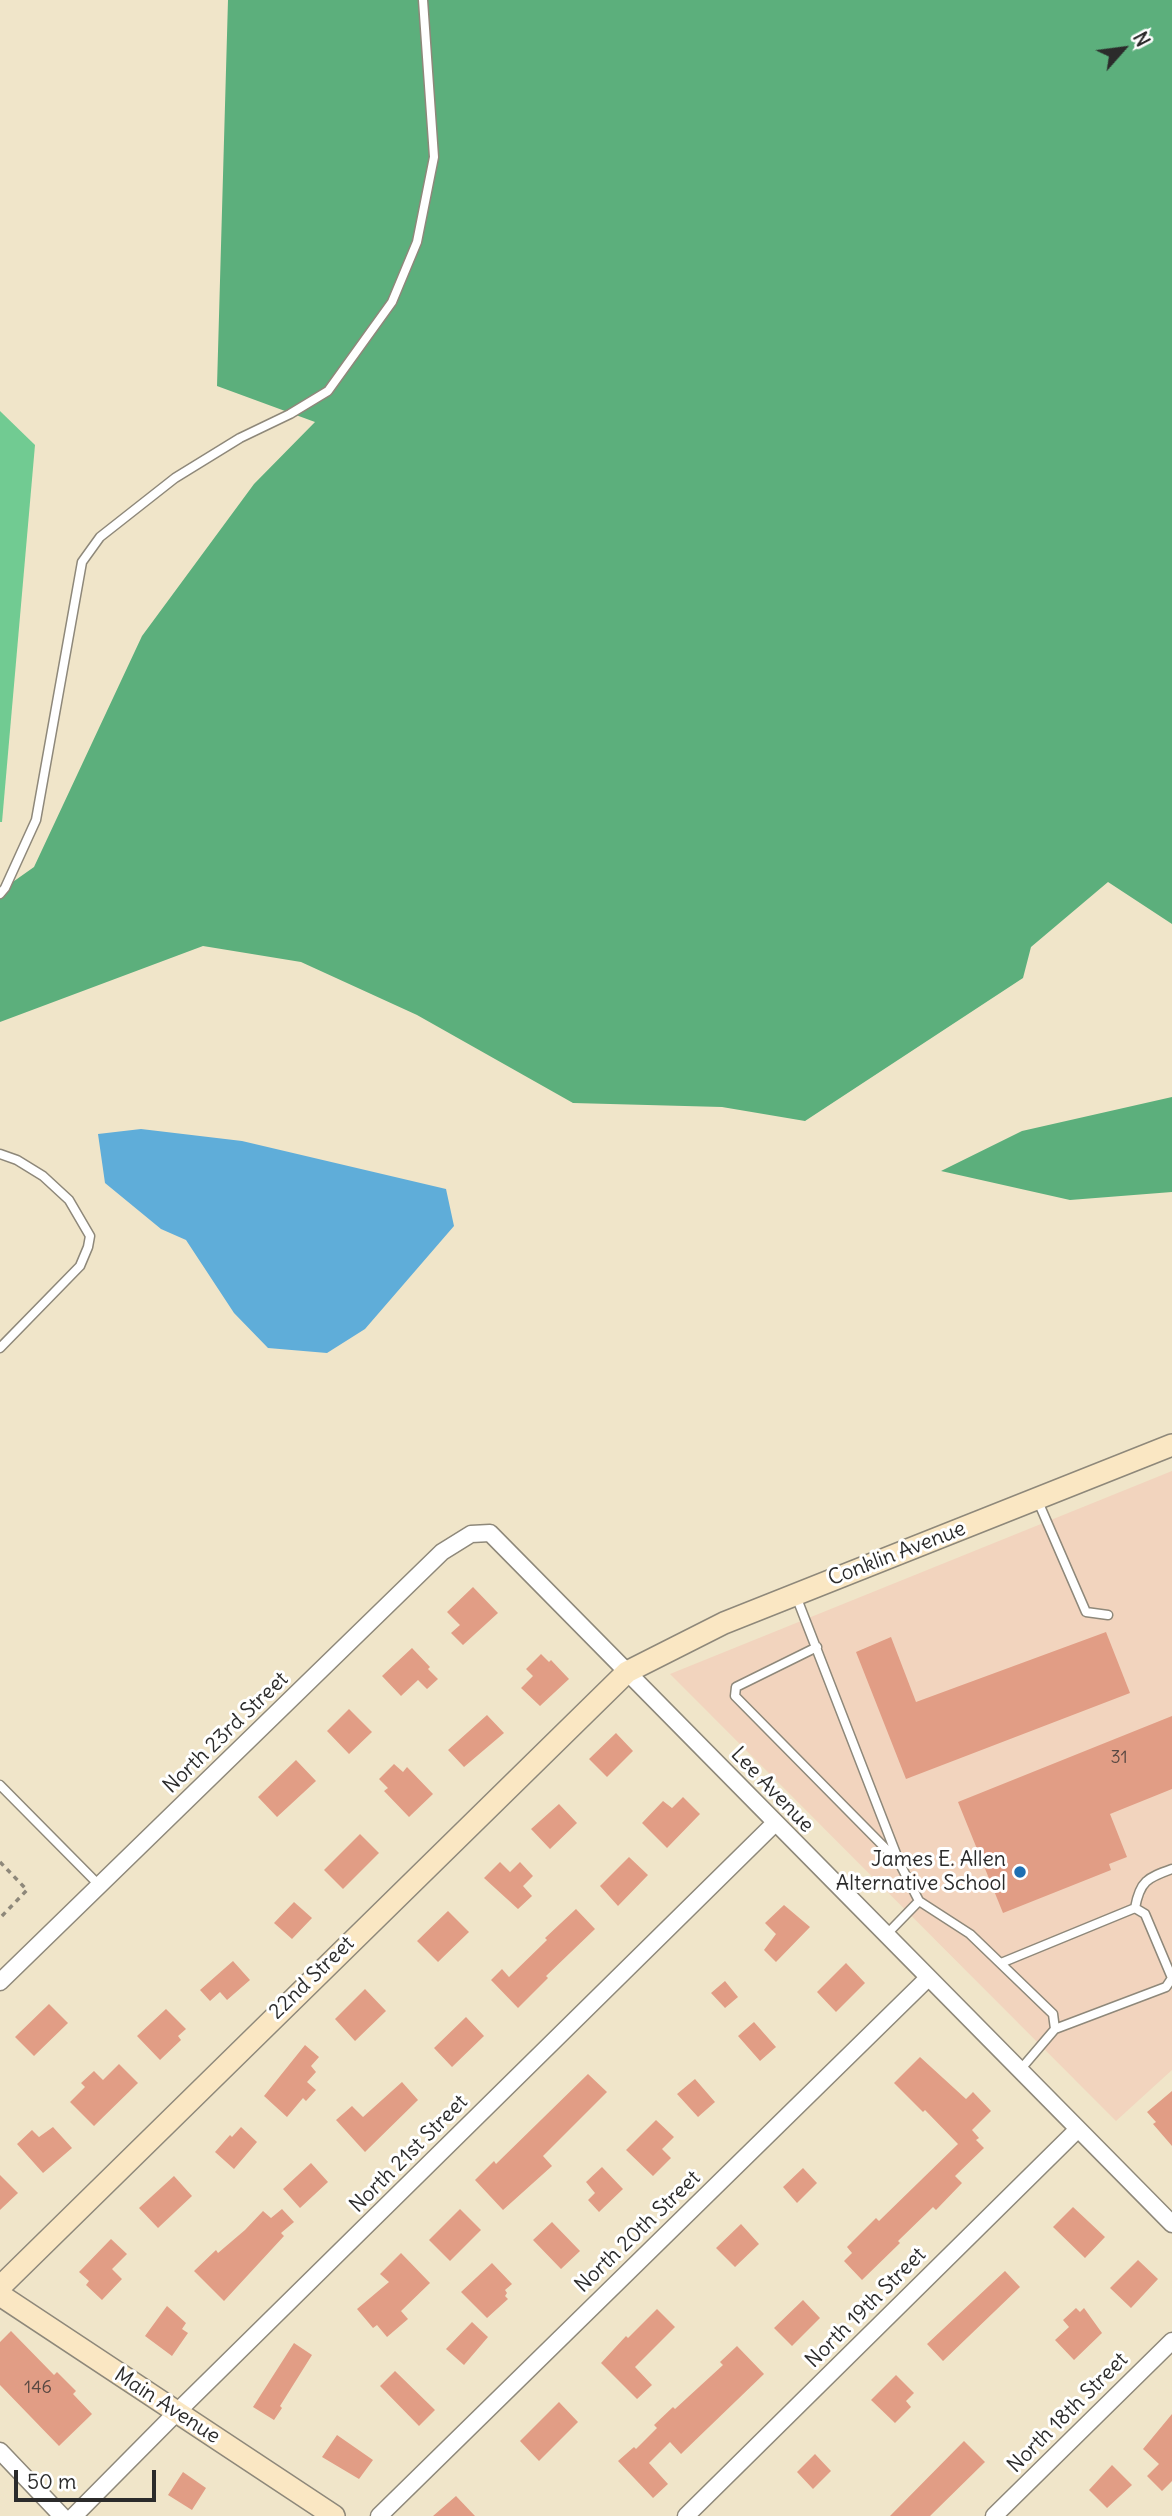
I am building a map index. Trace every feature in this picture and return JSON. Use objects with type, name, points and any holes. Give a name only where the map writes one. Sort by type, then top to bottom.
[{"type":"street","name":"Conklin Avenue","points":[[626,1672],[724,1623],[1172,1444]]},
{"type":"street","name":"Lee Avenue","points":[[490,1533],[1077,2130],[1171,2220]]},
{"type":"street","name":"North 23rd Street","points":[[0,1982],[442,1552],[471,1534],[490,1533]]},
{"type":"street","name":"22nd Street","points":[[0,2287],[626,1672]]},
{"type":"street","name":"North 21st Street","points":[[74,2516],[775,1824]]},
{"type":"street","name":"North 20th Street","points":[[379,2516],[928,1978]]},
{"type":"street","name":"North 19th Street","points":[[686,2516],[1077,2130]]},
{"type":"street","name":"Main Avenue","points":[[0,2295],[334,2516]]},
{"type":"street","name":"North 18th Street","points":[[994,2516],[1172,2341]]},
{"type":"street","points":[[0,2451],[62,2516]]},
{"type":"lane","points":[[0,894],[36,820],[82,562],[100,537],[175,478],[240,438],[290,414],[328,391],[392,302],[416,242],[434,157],[423,0]]},
{"type":"lane","points":[[0,1154],[17,1160],[43,1176],[69,1200],[90,1236],[80,1266],[0,1348]]},
{"type":"lane","points":[[1037,1499],[1086,1612],[1108,1615]]},
{"type":"lane","points":[[795,1594],[900,1864],[919,1901],[970,1934],[1053,2014],[1055,2029]]},
{"type":"lane","points":[[817,1647],[736,1687],[735,1696],[900,1864]]},
{"type":"lane","points":[[0,1785],[99,1884]]},
{"type":"lane","points":[[1136,1908],[1139,1888],[1151,1877],[1172,1869]]},
{"type":"lane","points":[[885,1935],[919,1901]]},
{"type":"lane","points":[[1000,1963],[1136,1908]]},
{"type":"lane","points":[[1019,2071],[1055,2029],[1166,1987],[1172,1978],[1145,1914],[1136,1908]]},
{"type":"path","points":[[0,1863],[27,1890],[0,1917]]},
{"type":"shaded area","name":"James E. Allen Alternative School","points":[[1172,1471],[1172,2070],[1116,2121],[670,1674]]},
{"type":"green space","points":[[228,0],[1172,0],[1172,924],[1108,882],[1031,947],[1023,978],[805,1121],[722,1107],[573,1103],[417,1015],[301,962],[203,946],[0,1022],[0,891],[34,867],[142,636],[254,484],[315,422],[217,386]]},
{"type":"green space","points":[[0,411],[35,445],[2,822],[0,822]]},
{"type":"green space","points":[[1172,1097],[1172,1192],[1070,1200],[941,1171],[1022,1131]]},
{"type":"water","points":[[141,1129],[242,1141],[446,1189],[454,1226],[365,1329],[327,1353],[268,1348],[234,1313],[186,1240],[161,1229],[105,1183],[98,1134]]},
{"type":"building","points":[[473,1587],[498,1613],[463,1645],[451,1633],[460,1625],[447,1612]]},
{"type":"building","points":[[1106,1632],[1130,1693],[906,1779],[856,1652],[891,1637],[916,1702]]},
{"type":"building","points":[[412,1648],[438,1679],[427,1689],[418,1680],[401,1696],[382,1676]]},
{"type":"building","points":[[541,1654],[549,1662],[551,1660],[569,1679],[540,1706],[521,1688],[533,1676],[526,1669]]},
{"type":"building","points":[[349,1709],[372,1732],[349,1754],[327,1731]]},
{"type":"building","points":[[487,1715],[504,1733],[464,1767],[448,1750]]},
{"type":"building","points":[[1172,1716],[1172,1789],[1110,1814],[1127,1857],[1109,1864],[1111,1870],[1003,1913],[958,1802]]},
{"type":"building","points":[[616,1733],[633,1751],[607,1777],[589,1759]]},
{"type":"building","points":[[296,1760],[316,1781],[277,1817],[258,1797]]},
{"type":"building","points":[[394,1764],[403,1772],[407,1767],[433,1794],[409,1817],[384,1791],[388,1788],[379,1779]]},
{"type":"building","points":[[683,1797],[700,1814],[667,1848],[642,1823],[663,1801],[672,1808]]},
{"type":"building","points":[[559,1804],[577,1823],[550,1849],[531,1829]]},
{"type":"building","points":[[360,1834],[379,1853],[343,1889],[324,1870]]},
{"type":"building","points":[[629,1857],[648,1875],[618,1906],[600,1886]]},
{"type":"building","points":[[500,1862],[510,1872],[520,1862],[533,1876],[523,1886],[532,1896],[518,1909],[484,1878]]},
{"type":"building","points":[[294,1902],[312,1918],[292,1939],[274,1923]]},
{"type":"building","points":[[784,1905],[810,1927],[776,1962],[764,1950],[776,1934],[765,1923]]},
{"type":"building","points":[[576,1909],[595,1929],[546,1976],[548,1978],[518,2008],[491,1980],[502,1969],[509,1977]]},
{"type":"building","points":[[448,1911],[469,1932],[438,1962],[417,1941]]},
{"type":"building","points":[[233,1961],[250,1980],[227,2000],[220,1992],[210,2001],[200,1990]]},
{"type":"building","points":[[846,1963],[865,1983],[836,2012],[817,1992]]},
{"type":"building","points":[[725,1981],[738,1997],[725,2008],[711,1993]]},
{"type":"building","points":[[365,1989],[386,2011],[355,2041],[335,2019]]},
{"type":"building","points":[[49,2004],[68,2023],[34,2056],[15,2037]]},
{"type":"building","points":[[166,2009],[186,2029],[178,2036],[181,2040],[160,2060],[137,2036]]},
{"type":"building","points":[[466,2017],[484,2036],[452,2067],[434,2048]]},
{"type":"building","points":[[754,2022],[776,2047],[760,2061],[738,2036]]},
{"type":"building","points":[[305,2045],[319,2057],[311,2066],[316,2072],[307,2082],[316,2090],[306,2101],[303,2098],[287,2117],[264,2096]]},
{"type":"building","points":[[920,2057],[966,2099],[973,2092],[991,2111],[972,2130],[979,2138],[976,2140],[984,2148],[955,2176],[962,2183],[936,2210],[933,2207],[862,2280],[844,2261],[852,2253],[847,2247],[876,2218],[879,2221],[958,2144],[894,2083]]},
{"type":"building","points":[[119,2064],[138,2083],[94,2126],[70,2102],[85,2087],[81,2083],[94,2071],[103,2080]]},
{"type":"building","points":[[588,2074],[607,2092],[543,2156],[552,2166],[503,2210],[475,2180],[494,2161],[496,2164]]},
{"type":"building","points":[[695,2079],[715,2102],[698,2117],[677,2094]]},
{"type":"building","points":[[402,2082],[418,2100],[365,2152],[336,2120],[352,2106],[363,2117]]},
{"type":"building","points":[[1172,2091],[1172,2146],[1153,2124],[1156,2122],[1147,2112]]},
{"type":"building","points":[[656,2120],[674,2137],[662,2149],[671,2158],[653,2176],[626,2150]]},
{"type":"building","points":[[53,2127],[72,2148],[43,2173],[17,2144],[32,2130],[39,2137]]},
{"type":"building","points":[[241,2127],[257,2142],[234,2169],[215,2152]]},
{"type":"building","points":[[311,2163],[328,2182],[300,2208],[283,2189]]},
{"type":"building","points":[[602,2167],[623,2189],[599,2212],[588,2200],[595,2193],[586,2182]]},
{"type":"building","points":[[803,2168],[817,2183],[797,2203],[783,2187]]},
{"type":"building","points":[[0,2175],[18,2193],[0,2210]]},
{"type":"building","points":[[174,2176],[192,2196],[158,2228],[139,2208]]},
{"type":"building","points":[[1073,2207],[1105,2237],[1085,2258],[1053,2227]]},
{"type":"building","points":[[282,2209],[294,2222],[281,2233],[284,2236],[224,2301],[194,2271],[216,2250],[218,2253],[245,2230],[263,2211],[271,2218]]},
{"type":"building","points":[[460,2209],[481,2230],[450,2261],[429,2240]]},
{"type":"building","points":[[552,2222],[580,2251],[561,2269],[533,2240]]},
{"type":"building","points":[[741,2224],[759,2244],[735,2267],[716,2248]]},
{"type":"building","points":[[111,2239],[127,2254],[112,2269],[122,2279],[102,2300],[86,2285],[89,2281],[79,2272]]},
{"type":"building","points":[[401,2253],[430,2283],[401,2311],[408,2319],[387,2337],[377,2325],[373,2328],[357,2309],[389,2282],[380,2274]]},
{"type":"building","points":[[1138,2260],[1158,2279],[1131,2308],[1110,2288]]},
{"type":"building","points":[[492,2263],[512,2284],[505,2290],[508,2299],[487,2318],[461,2292]]},
{"type":"building","points":[[1005,2271],[1020,2287],[943,2361],[927,2344]]},
{"type":"building","points":[[803,2300],[820,2318],[792,2346],[774,2328]]},
{"type":"building","points":[[167,2306],[186,2323],[182,2329],[188,2333],[172,2356],[145,2336]]},
{"type":"building","points":[[1076,2308],[1080,2312],[1084,2308],[1102,2333],[1074,2360],[1055,2340],[1069,2327],[1063,2320]]},
{"type":"building","points":[[657,2309],[675,2327],[635,2367],[652,2385],[637,2399],[601,2363]]},
{"type":"building","points":[[472,2322],[488,2337],[464,2365],[446,2349]]},
{"type":"building","points":[[11,2331],[54,2375],[57,2372],[76,2391],[73,2394],[92,2414],[59,2446],[0,2385],[0,2342]]},
{"type":"building","points":[[294,2343],[312,2355],[274,2420],[253,2407]]},
{"type":"building","points":[[737,2346],[764,2374],[681,2454],[670,2442],[649,2463],[668,2484],[653,2498],[618,2461],[634,2447],[636,2449],[657,2428],[654,2425],[723,2365],[720,2362]]},
{"type":"building","points":[[395,2371],[435,2410],[419,2426],[380,2386]]},
{"type":"building","points":[[896,2375],[914,2393],[906,2401],[911,2407],[895,2423],[871,2400]]},
{"type":"building","points":[[559,2402],[578,2422],[539,2461],[520,2441]]},
{"type":"building","points":[[1172,2414],[1172,2481],[1162,2491],[1147,2476],[1159,2464],[1143,2449]]},
{"type":"building","points":[[337,2435],[373,2460],[359,2479],[322,2457]]},
{"type":"building","points":[[964,2441],[985,2462],[930,2516],[890,2516]]},
{"type":"building","points":[[815,2454],[831,2471],[813,2489],[797,2472]]},
{"type":"building","points":[[1112,2465],[1132,2485],[1107,2508],[1089,2490]]},
{"type":"building","points":[[183,2472],[206,2488],[192,2510],[168,2495]]},
{"type":"building","points":[[456,2496],[475,2516],[433,2516]]},
{"type":"place","name":"James E. Allen Alternative School","points":[[1020,1872]]}]
